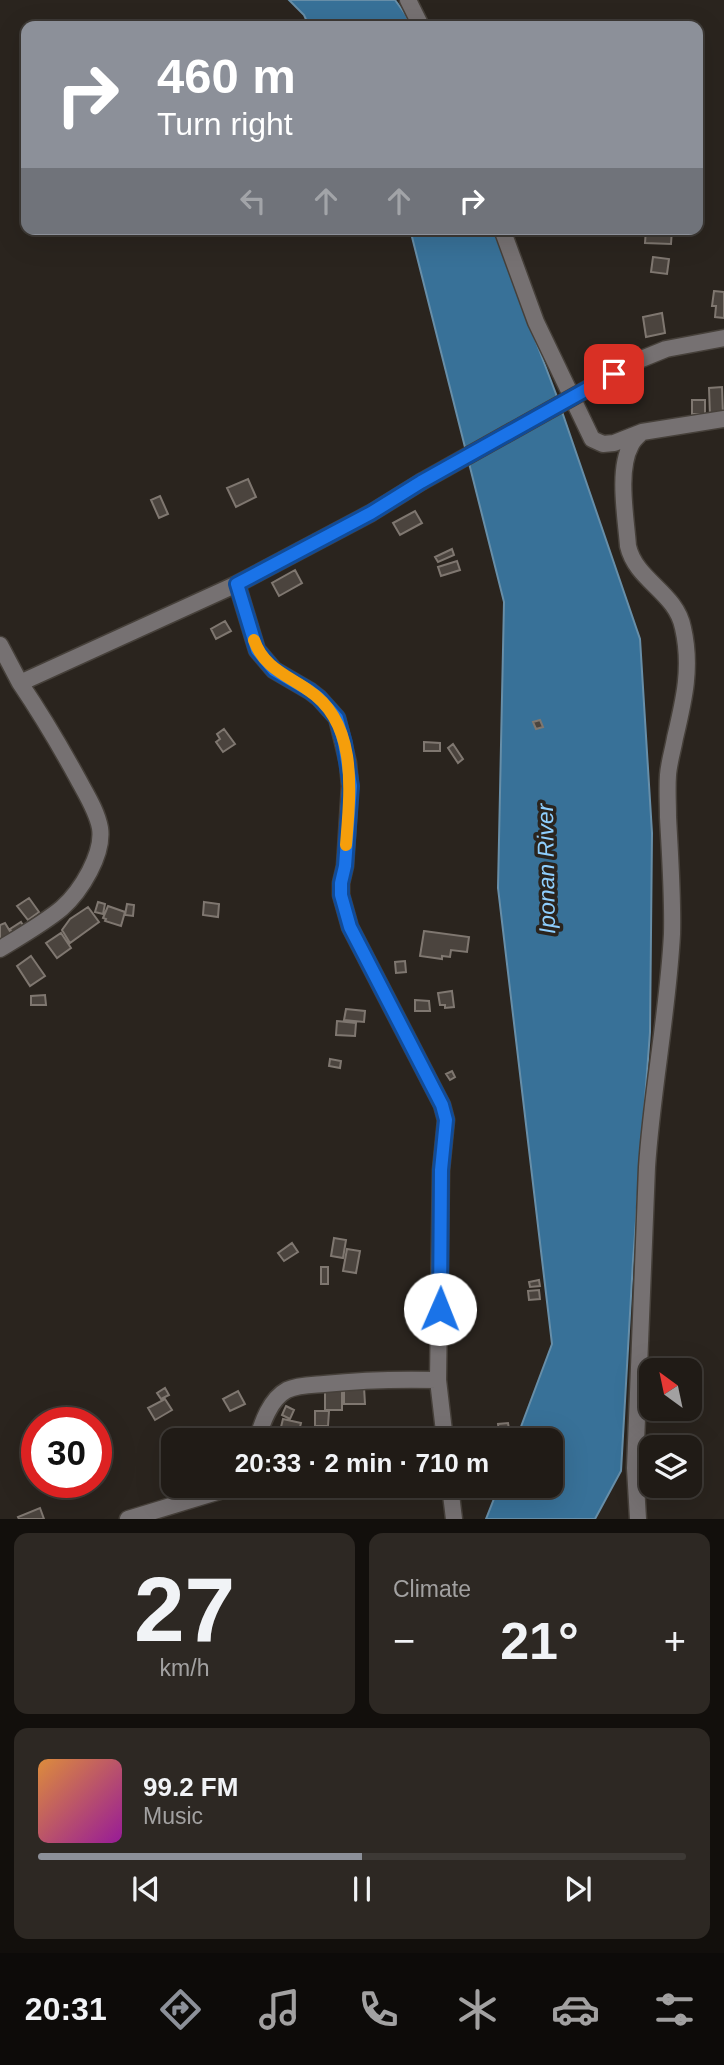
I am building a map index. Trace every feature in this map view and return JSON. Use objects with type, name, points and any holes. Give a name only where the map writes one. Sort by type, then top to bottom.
[{"type":"street","points":[[408,0],[418,21]]},
{"type":"street","points":[[504,235],[536,322],[592,439],[603,444],[614,443],[642,432],[724,419]]},
{"type":"street","points":[[20,683],[237,584],[371,513],[421,482],[639,360],[666,349],[724,338]]},
{"type":"street","points":[[638,1519],[635,1468],[649,1130],[672,932],[668,772],[687,681],[688,662],[679,612],[643,574],[630,555],[628,546],[624,471],[631,443],[642,432]]},
{"type":"street","points":[[237,584],[257,650],[274,670],[310,691],[337,718],[351,786],[341,895],[350,927],[442,1105],[446,1120],[441,1170],[438,1380],[444,1428]]},
{"type":"street","points":[[0,645],[20,683],[52,732],[91,804],[100,828],[87,878],[74,895],[62,908],[0,949]]},
{"type":"street","points":[[262,1428],[276,1398],[288,1390],[306,1385],[399,1379],[438,1380]]},
{"type":"street","points":[[128,1519],[197,1498]]},
{"type":"street","points":[[451,1498],[454,1519]]},
{"type":"water","points":[[289,0],[395,0],[409,21],[307,21]]},
{"type":"water","name":"Iponan River","points":[[412,235],[495,235],[556,394],[640,639],[652,833],[650,1032],[621,1471],[595,1519],[486,1519],[494,1498],[563,1498],[563,1428],[520,1428],[552,1344],[498,888],[504,602]]},
{"type":"building","points":[[646,235],[672,235],[671,244],[645,243]]},
{"type":"building","points":[[653,257],[669,259],[667,274],[651,272]]},
{"type":"building","points":[[714,291],[724,292],[724,318],[715,317],[716,306],[712,306]]},
{"type":"building","points":[[662,313],[665,333],[646,337],[643,317]]},
{"type":"building","points":[[722,387],[723,415],[710,416],[709,388]]},
{"type":"building","points":[[692,400],[705,400],[705,414],[692,414]]},
{"type":"building","points":[[248,479],[256,497],[236,507],[227,488]]},
{"type":"building","points":[[160,496],[168,514],[159,518],[151,500]]},
{"type":"building","points":[[415,511],[422,523],[400,535],[393,523]]},
{"type":"building","points":[[452,549],[454,555],[438,562],[435,557]]},
{"type":"building","points":[[457,561],[460,570],[441,576],[438,567]]},
{"type":"building","points":[[295,570],[302,583],[279,596],[272,583]]},
{"type":"building","points":[[225,621],[231,631],[216,639],[211,629]]},
{"type":"building","points":[[540,720],[543,727],[536,729],[533,722]]},
{"type":"building","points":[[224,729],[235,744],[223,752],[216,742],[220,739],[217,734]]},
{"type":"building","points":[[424,742],[440,743],[440,751],[424,751]]},
{"type":"building","points":[[453,744],[463,759],[458,763],[448,748]]},
{"type":"building","points":[[29,898],[39,912],[28,920],[17,906]]},
{"type":"building","points":[[98,902],[105,904],[103,914],[95,912]]},
{"type":"building","points":[[204,902],[219,904],[218,917],[203,915]]},
{"type":"building","points":[[127,904],[134,905],[133,916],[125,915]]},
{"type":"building","points":[[108,906],[125,912],[121,926],[103,918]]},
{"type":"building","points":[[88,907],[99,922],[70,943],[62,930],[70,919]]},
{"type":"building","points":[[21,922],[28,933],[17,940],[10,929]]},
{"type":"building","points":[[5,923],[14,938],[0,946],[0,925]]},
{"type":"building","points":[[424,931],[469,937],[467,952],[451,950],[450,957],[442,956],[442,959],[420,956]]},
{"type":"building","points":[[61,933],[71,948],[57,958],[46,943]]},
{"type":"building","points":[[31,956],[45,976],[30,986],[17,966]]},
{"type":"building","points":[[405,961],[406,972],[396,973],[395,962]]},
{"type":"building","points":[[452,991],[454,1007],[445,1008],[445,1005],[440,1005],[438,993]]},
{"type":"building","points":[[45,995],[46,1005],[31,1005],[31,996]]},
{"type":"building","points":[[415,1000],[429,1001],[430,1011],[415,1011]]},
{"type":"building","points":[[346,1009],[365,1011],[364,1022],[344,1020]]},
{"type":"building","points":[[337,1021],[356,1023],[355,1036],[336,1035]]},
{"type":"building","points":[[330,1059],[341,1061],[340,1068],[329,1066]]},
{"type":"building","points":[[452,1071],[455,1077],[450,1080],[446,1074]]},
{"type":"building","points":[[334,1238],[346,1240],[343,1258],[331,1256]]},
{"type":"building","points":[[292,1243],[298,1252],[284,1261],[278,1253]]},
{"type":"building","points":[[347,1249],[360,1251],[356,1273],[343,1271]]},
{"type":"building","points":[[321,1267],[328,1267],[328,1284],[321,1284]]},
{"type":"building","points":[[539,1280],[540,1286],[530,1287],[529,1282]]},
{"type":"building","points":[[539,1290],[540,1299],[529,1300],[528,1291]]},
{"type":"building","points":[[364,1387],[365,1404],[344,1404],[344,1388]]},
{"type":"building","points":[[165,1388],[169,1395],[161,1399],[157,1393]]},
{"type":"building","points":[[342,1389],[342,1410],[325,1410],[325,1390]]},
{"type":"building","points":[[238,1391],[245,1404],[230,1411],[223,1399]]},
{"type":"building","points":[[165,1399],[172,1410],[155,1420],[148,1408]]},
{"type":"building","points":[[286,1406],[294,1410],[290,1419],[282,1415]]},
{"type":"building","points":[[315,1411],[329,1411],[328,1426],[315,1426]]},
{"type":"building","points":[[283,1419],[301,1423],[300,1428],[281,1428]]},
{"type":"building","points":[[508,1423],[509,1428],[498,1428],[498,1424]]},
{"type":"building","points":[[40,1508],[44,1519],[18,1517]]},
{"type":"slow traffic","points":[[254,640],[257,650],[274,670],[310,691],[337,718],[351,786],[346,845]]},
{"type":"route","points":[[440,1309],[441,1170],[446,1120],[442,1105],[350,927],[341,895],[351,786],[344,743],[337,718],[325,704],[310,691],[274,670],[257,650],[237,584],[371,513],[614,374]]}]
